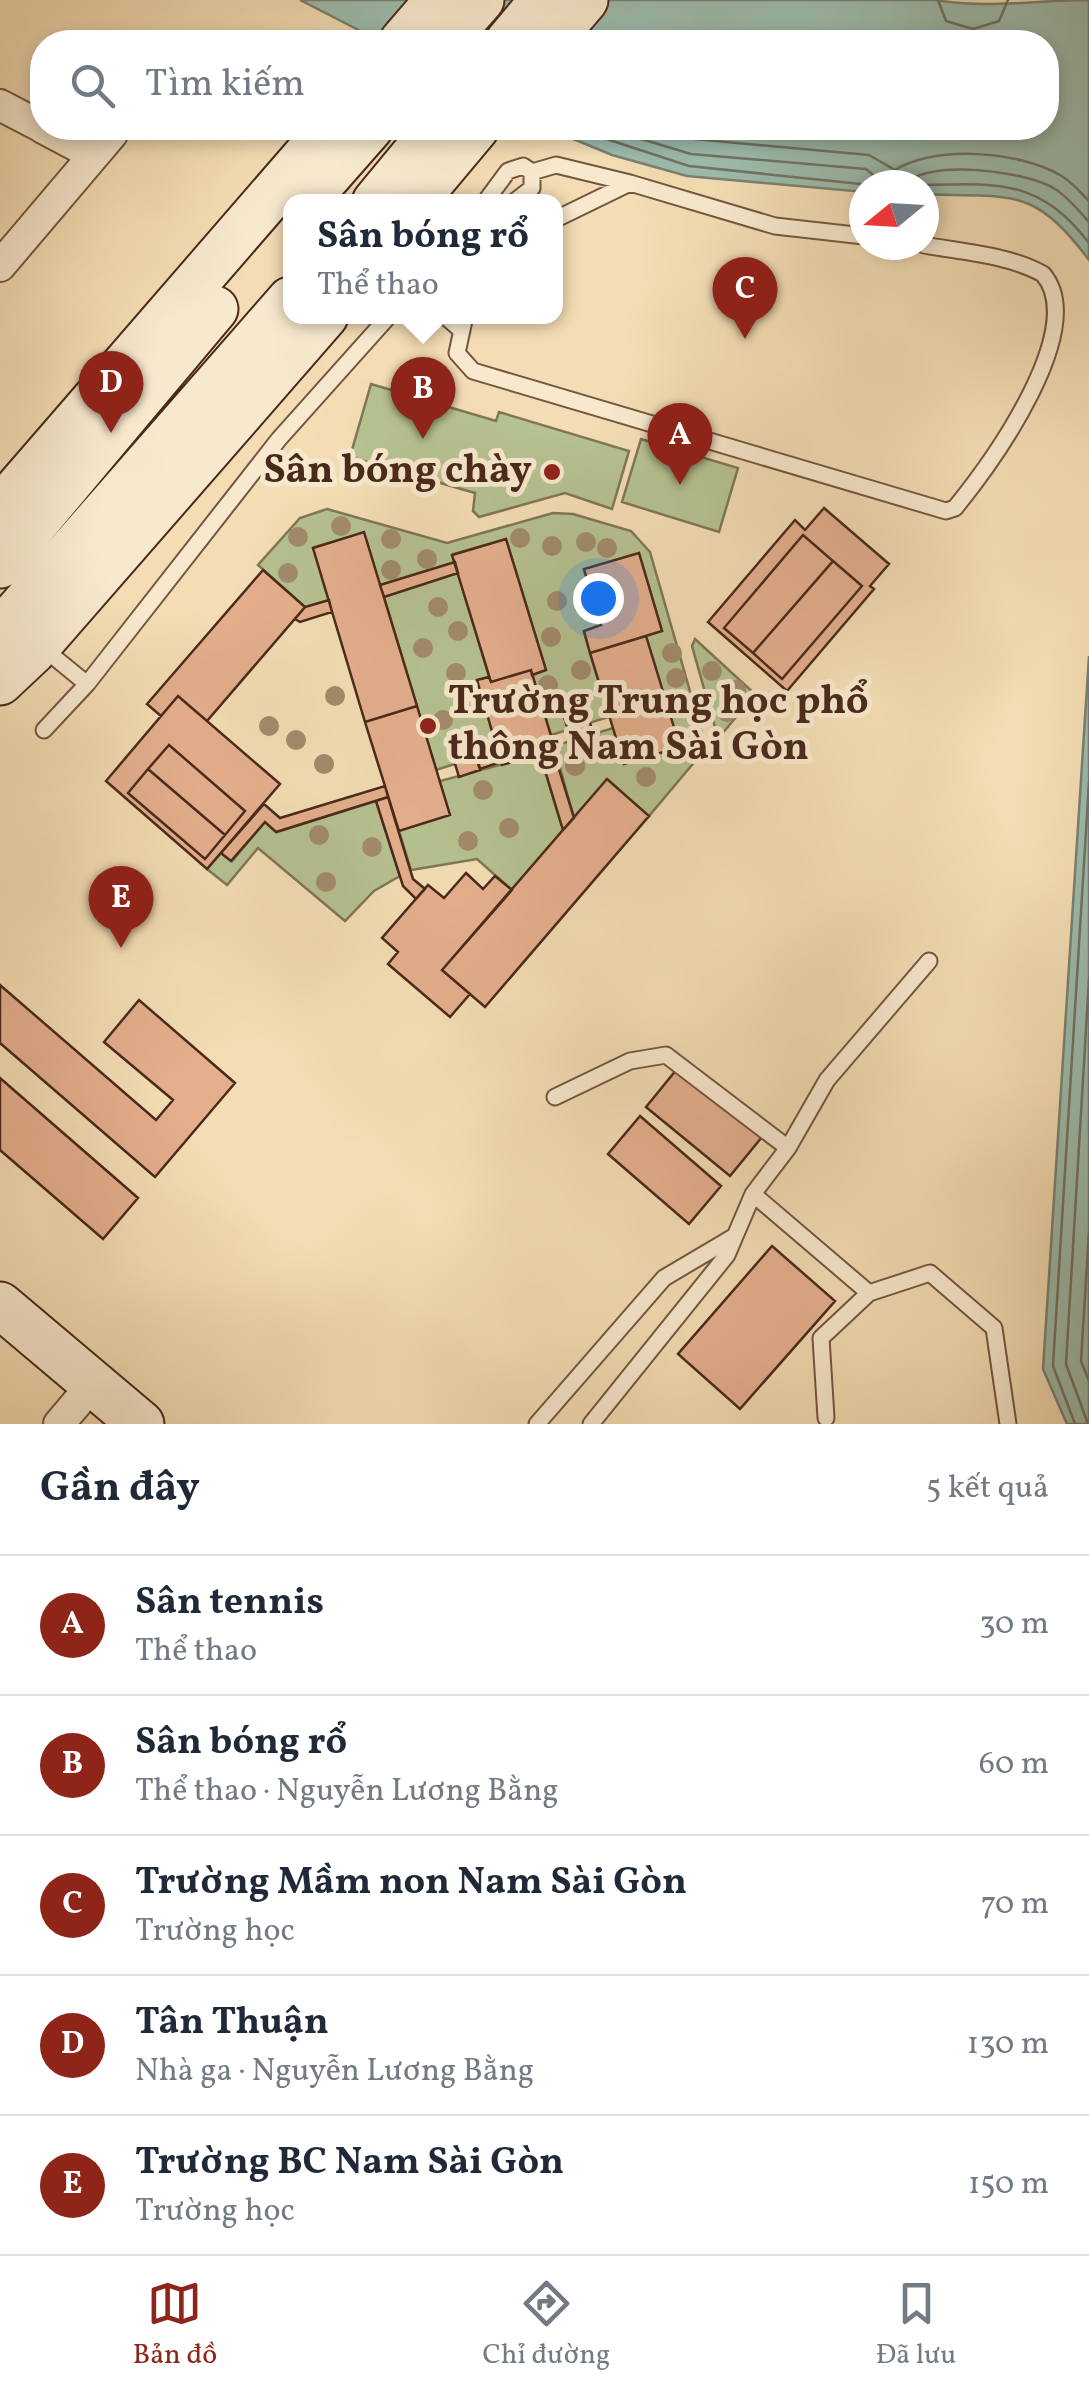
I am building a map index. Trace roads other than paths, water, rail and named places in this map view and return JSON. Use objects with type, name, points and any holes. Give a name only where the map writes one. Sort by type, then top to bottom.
[{"type":"main road","points":[[412,30],[438,0]]},
{"type":"main road","points":[[455,30],[481,0]]},
{"type":"main road","points":[[518,30],[544,0]]},
{"type":"main road","points":[[559,30],[585,0]]},
{"type":"main road","points":[[297,194],[324,140]]},
{"type":"main road","points":[[301,194],[358,140]]},
{"type":"main road","points":[[382,194],[427,140]]},
{"type":"main road","points":[[421,194],[466,140]]},
{"type":"main road","points":[[0,509],[283,212]]},
{"type":"main road","points":[[0,564],[283,214]]},
{"type":"main road","points":[[0,682],[19,638],[283,309]]},
{"type":"main road","points":[[19,638],[317,324]]},
{"type":"main road","points":[[0,1305],[140,1424]]},
{"type":"street","points":[[0,105],[30,121]]},
{"type":"street","points":[[0,266],[103,144],[88,140]]},
{"type":"street","points":[[59,1424],[93,1384]]},
{"type":"lane","points":[[492,194],[513,168],[522,166],[532,172],[556,165],[775,226],[849,234]]},
{"type":"lane","points":[[524,194],[532,188],[532,172]]},
{"type":"lane","points":[[563,215],[630,183]]},
{"type":"lane","points":[[939,248],[1030,268],[1050,278],[1073,310]]},
{"type":"lane","points":[[44,730],[87,684],[279,440],[382,324]]},
{"type":"lane","points":[[463,324],[457,353],[472,371],[943,512],[955,508],[1056,384]]},
{"type":"lane","points":[[19,638],[87,684]]},
{"type":"lane","points":[[591,1424],[727,1255],[753,1194],[788,1148],[827,1080],[929,961]]},
{"type":"lane","points":[[555,1096],[630,1061],[666,1055],[788,1148]]},
{"type":"lane","points":[[753,1194],[869,1293]]},
{"type":"lane","points":[[537,1424],[664,1278],[735,1236]]},
{"type":"lane","points":[[826,1418],[821,1338],[869,1293],[930,1273],[994,1328],[1008,1424]]},
{"type":"water","points":[[300,0],[936,0],[993,4],[1089,0],[1089,260],[1069,235],[1034,207],[999,197],[939,195],[939,170],[849,170],[849,191],[687,176],[612,155],[576,140],[1059,140],[1059,30],[359,30]]},
{"type":"water","points":[[1089,656],[1089,1424],[1067,1424],[1043,1369]]},
{"type":"place","name":"Trường Mầm non Nam Sài Gòn","points":[[745,339]]},
{"type":"place","name":"Tân Thuận","points":[[111,433]]},
{"type":"place","name":"Sân bóng rổ","points":[[423,439]]},
{"type":"place","name":"Sân bóng chày","points":[[552,472]]},
{"type":"place","name":"Sân tennis","points":[[680,485]]},
{"type":"place","name":"Trường Trung học phổ thông Nam Sài Gòn","points":[[428,726]]},
{"type":"place","name":"Trường BC Nam Sài Gòn","points":[[121,948]]}]
